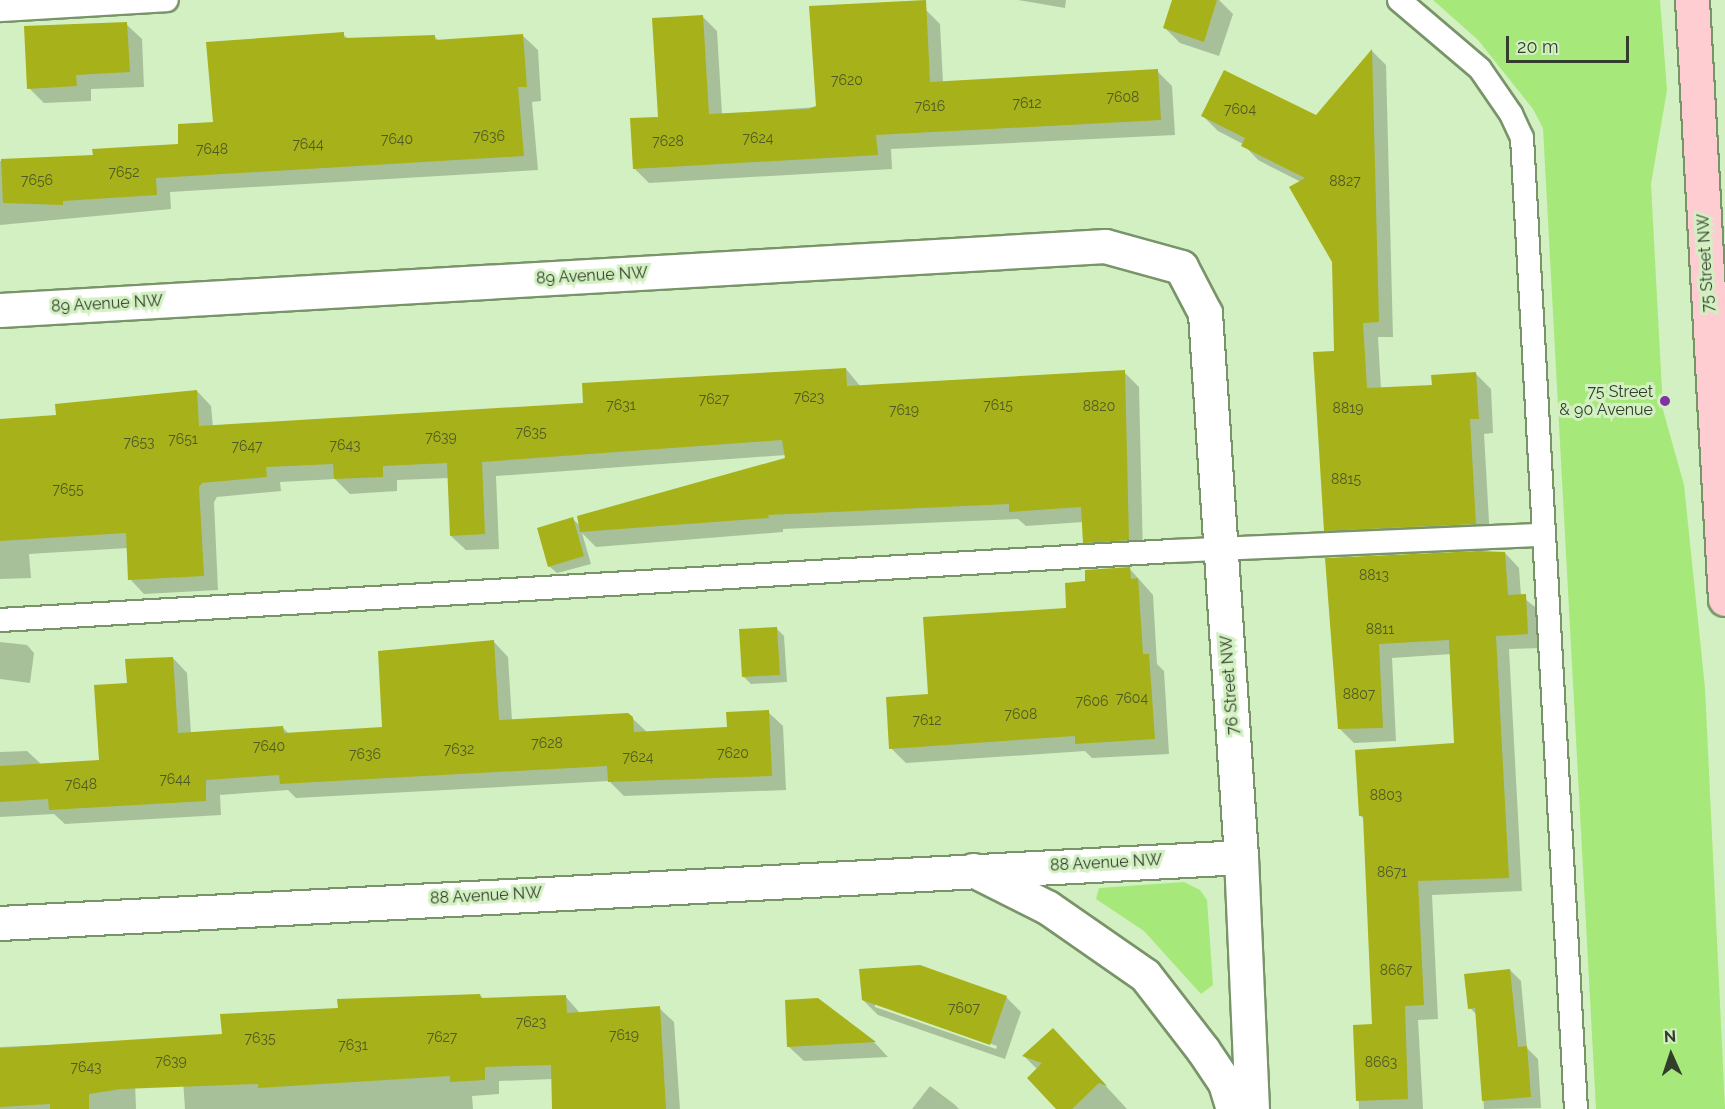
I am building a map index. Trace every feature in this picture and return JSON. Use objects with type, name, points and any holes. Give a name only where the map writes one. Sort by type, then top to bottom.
[{"type":"main road","name":"75 Street NW","points":[[1692,1],[1725,599]]},
{"type":"street","name":"89 Avenue NW","points":[[0,310],[1105,246],[1181,267]]},
{"type":"street","name":"76 Street NW","points":[[1181,267],[1205,314],[1241,857],[1252,1109]]},
{"type":"street","name":"88 Avenue NW","points":[[0,923],[971,869],[1241,857]]},
{"type":"street","name":"88 Avenue NW","points":[[971,869],[1047,907],[1103,943],[1145,975],[1179,1017],[1225,1083],[1233,1109]]},
{"type":"lane","points":[[0,10],[167,0]]},
{"type":"lane","points":[[1399,0],[1480,69],[1511,114],[1522,138],[1576,1109]]},
{"type":"lane","points":[[0,620],[1221,548],[1544,535]]},
{"type":"green space","points":[[1433,0],[1660,0],[1667,90],[1651,184],[1663,410],[1684,485],[1705,688],[1725,1109],[1596,1109],[1543,128],[1533,109],[1478,40]]},
{"type":"green space","points":[[1184,882],[1200,890],[1207,900],[1213,985],[1201,994],[1144,931],[1096,899],[1099,888]]},
{"type":"building","points":[[926,0],[930,82],[1158,69],[1161,120],[876,135],[878,155],[633,169],[630,118],[658,117],[652,18],[703,15],[709,114],[808,109],[816,106],[809,6]]},
{"type":"building","points":[[1172,0],[1217,0],[1204,42],[1163,28]]},
{"type":"building","points":[[127,22],[130,72],[76,75],[77,86],[27,89],[24,26]]},
{"type":"building","points":[[344,32],[344,38],[435,35],[435,40],[523,34],[527,87],[518,87],[524,156],[156,178],[157,195],[63,201],[63,205],[3,203],[1,159],[93,155],[92,149],[178,144],[178,124],[213,122],[206,42]]},
{"type":"building","points":[[1372,49],[1379,322],[1363,323],[1367,388],[1432,385],[1431,375],[1476,372],[1479,419],[1470,419],[1476,524],[1324,531],[1313,352],[1334,351],[1332,262],[1289,187],[1305,178],[1241,146],[1245,138],[1201,116],[1224,70],[1316,115]]},
{"type":"building","points":[[846,368],[847,386],[1125,370],[1129,540],[1083,543],[1081,507],[1009,512],[1009,504],[768,515],[769,518],[580,532],[577,516],[785,458],[782,440],[482,462],[485,534],[450,536],[447,463],[383,466],[383,477],[334,479],[333,464],[266,467],[267,477],[202,483],[199,487],[204,576],[128,580],[126,533],[0,541],[0,419],[56,415],[55,404],[197,390],[199,426],[583,403],[582,383]]},
{"type":"building","points":[[573,517],[584,556],[548,567],[537,528]]},
{"type":"building","points":[[1478,551],[1505,552],[1508,595],[1526,594],[1528,634],[1496,636],[1509,878],[1418,881],[1424,1005],[1405,1006],[1408,1099],[1356,1101],[1353,1025],[1372,1024],[1363,816],[1359,816],[1355,750],[1454,743],[1449,640],[1379,644],[1383,728],[1338,729],[1325,558]]},
{"type":"building","points":[[1130,567],[1131,579],[1138,578],[1143,654],[1149,654],[1155,739],[1075,744],[1075,736],[889,749],[886,697],[928,694],[923,617],[1066,608],[1065,583],[1085,581],[1085,570]]},
{"type":"building","points":[[777,627],[780,675],[742,677],[739,629]]},
{"type":"building","points":[[494,640],[499,720],[628,713],[633,717],[634,732],[727,727],[726,712],[769,710],[772,776],[608,782],[607,766],[280,784],[279,775],[206,780],[206,801],[49,810],[48,799],[0,802],[0,766],[99,760],[94,685],[127,683],[125,659],[173,657],[178,733],[283,726],[284,733],[382,727],[378,651]]},
{"type":"building","points":[[920,965],[1007,996],[990,1045],[862,1000],[859,969]]},
{"type":"building","points":[[1510,969],[1518,1047],[1527,1046],[1531,1097],[1482,1101],[1475,1008],[1468,1009],[1464,974]]},
{"type":"building","points":[[480,994],[481,998],[566,995],[567,1013],[660,1006],[666,1109],[552,1109],[551,1065],[485,1067],[485,1080],[450,1082],[450,1076],[258,1088],[258,1084],[121,1089],[89,1094],[89,1109],[50,1109],[50,1104],[0,1107],[0,1048],[222,1034],[220,1014],[338,1008],[337,999]]},
{"type":"building","points":[[818,998],[876,1042],[787,1047],[785,1000]]},
{"type":"building","points":[[1053,1028],[1107,1086],[1099,1083],[1072,1109],[1056,1109],[1027,1078],[1042,1063],[1022,1056]]},
{"type":"place","name":"75 Street & 90 Avenue","points":[[1665,401]]}]
